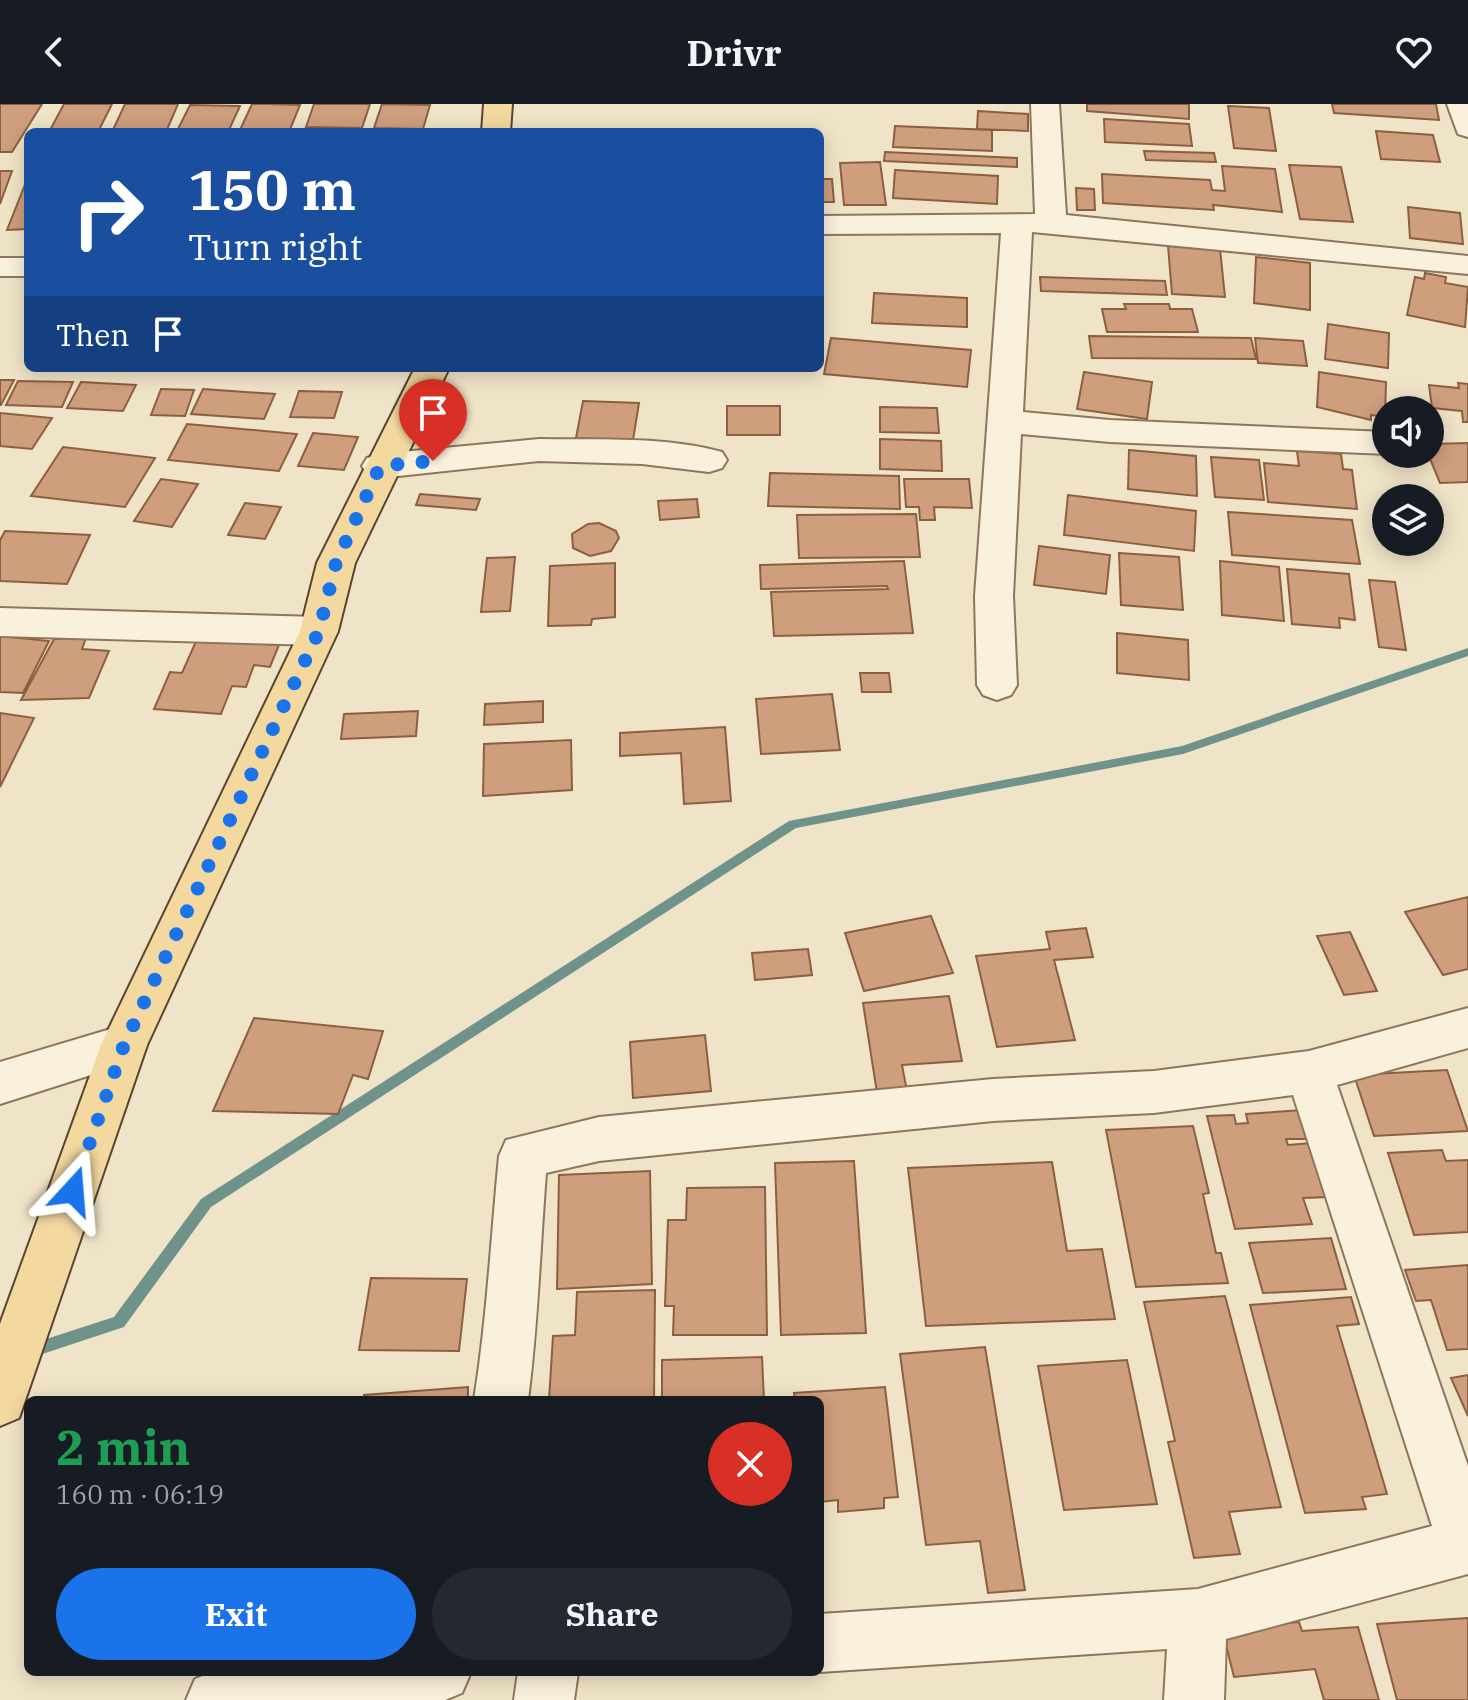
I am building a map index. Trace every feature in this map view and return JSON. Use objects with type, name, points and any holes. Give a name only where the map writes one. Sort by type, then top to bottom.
[{"type":"main road","points":[[496,128],[498,104]]},
{"type":"main road","points":[[0,1399],[124,1045],[319,631],[336,563],[380,466],[430,372]]},
{"type":"street","points":[[997,685],[994,596],[1003,421],[1034,224],[1045,104]]},
{"type":"street","points":[[1461,104],[1468,128]]},
{"type":"street","points":[[824,225],[916,222],[1034,224],[1468,265]]},
{"type":"street","points":[[0,267],[24,267]]},
{"type":"street","points":[[1003,421],[1110,431],[1372,442]]},
{"type":"street","points":[[380,466],[539,450],[642,453],[709,460]]},
{"type":"street","points":[[0,622],[319,631]]},
{"type":"street","points":[[502,1396],[513,1318],[513,1270],[523,1156],[599,1139],[993,1100],[1154,1092],[1309,1072],[1468,1028]]},
{"type":"street","points":[[0,1083],[124,1045]]},
{"type":"street","points":[[824,1643],[1198,1618],[1467,1546],[1309,1072]]},
{"type":"street","points":[[1194,1700],[1198,1618]]},
{"type":"street","points":[[216,1700],[409,1676]]},
{"type":"street","points":[[544,1700],[547,1676]]},
{"type":"building","points":[[0,104],[42,104],[24,128],[12,152],[0,152]]},
{"type":"building","points":[[64,104],[112,104],[100,128],[51,128]]},
{"type":"building","points":[[125,104],[178,104],[168,128],[114,128]]},
{"type":"building","points":[[252,104],[300,105],[291,128],[241,128]]},
{"type":"building","points":[[314,104],[370,104],[362,128],[306,127]]},
{"type":"building","points":[[382,104],[430,105],[423,128],[374,128]]},
{"type":"building","points":[[1087,104],[1189,104],[1189,119],[1087,111]]},
{"type":"building","points":[[1332,104],[1436,104],[1439,120],[1334,113]]},
{"type":"building","points":[[190,105],[240,106],[230,128],[178,128]]},
{"type":"building","points":[[1228,106],[1269,108],[1276,151],[1234,148]]},
{"type":"building","points":[[978,111],[1028,114],[1028,131],[977,129]]},
{"type":"building","points":[[1104,119],[1189,124],[1192,146],[1105,142]]},
{"type":"building","points":[[895,126],[992,130],[992,151],[893,147]]},
{"type":"building","points":[[1376,131],[1433,135],[1440,162],[1381,159]]},
{"type":"building","points":[[1144,151],[1214,153],[1216,162],[1146,160]]},
{"type":"building","points":[[885,152],[1017,158],[1017,167],[884,161]]},
{"type":"building","points":[[880,162],[886,205],[844,205],[840,163]]},
{"type":"building","points":[[1289,165],[1341,167],[1353,222],[1300,219]]},
{"type":"building","points":[[1222,166],[1275,169],[1282,212],[1213,205],[1214,210],[1103,203],[1102,174],[1210,180],[1212,190],[1225,191]]},
{"type":"building","points":[[895,170],[998,176],[997,204],[893,198]]},
{"type":"building","points":[[0,171],[12,171],[0,204]]},
{"type":"building","points":[[824,179],[832,179],[834,202],[824,202]]},
{"type":"building","points":[[24,187],[24,229],[7,230]]},
{"type":"building","points":[[1076,188],[1094,189],[1095,210],[1077,210]]},
{"type":"building","points":[[1408,207],[1460,213],[1463,244],[1410,238]]},
{"type":"building","points":[[1168,246],[1220,249],[1225,297],[1172,294]]},
{"type":"building","points":[[1256,257],[1310,263],[1310,310],[1254,303]]},
{"type":"building","points":[[1425,273],[1446,277],[1445,283],[1468,287],[1465,327],[1407,315],[1415,277],[1424,279]]},
{"type":"building","points":[[1040,277],[1165,281],[1167,295],[1041,291]]},
{"type":"building","points":[[874,293],[967,298],[967,327],[872,323]]},
{"type":"building","points":[[1124,304],[1169,304],[1170,309],[1192,309],[1198,332],[1107,332],[1102,309],[1126,309]]},
{"type":"building","points":[[1328,324],[1389,333],[1388,368],[1325,359]]},
{"type":"building","points":[[1089,336],[1251,338],[1256,359],[1092,358]]},
{"type":"building","points":[[831,338],[971,350],[967,387],[824,374]]},
{"type":"building","points":[[1255,338],[1303,341],[1307,366],[1258,363]]},
{"type":"building","points":[[1084,372],[1152,382],[1147,419],[1077,409]]},
{"type":"building","points":[[1319,372],[1386,382],[1386,396],[1372,396],[1371,420],[1317,407]]},
{"type":"building","points":[[0,380],[14,380],[1,405],[0,405]]},
{"type":"building","points":[[18,381],[73,382],[62,407],[6,405]]},
{"type":"building","points":[[81,382],[136,385],[123,411],[67,408]]},
{"type":"building","points":[[1458,383],[1468,384],[1468,422],[1463,422],[1462,411],[1444,409],[1444,396],[1430,396],[1429,385],[1459,388]]},
{"type":"building","points":[[161,389],[194,390],[185,416],[151,415]]},
{"type":"building","points":[[203,389],[275,394],[264,419],[191,414]]},
{"type":"building","points":[[299,391],[342,392],[334,418],[290,417]]},
{"type":"building","points":[[583,401],[639,403],[633,440],[576,438]]},
{"type":"building","points":[[727,406],[780,406],[780,435],[727,435]]},
{"type":"building","points":[[880,407],[937,408],[939,433],[880,432]]},
{"type":"building","points":[[0,413],[52,418],[32,449],[0,446]]},
{"type":"building","points":[[187,424],[297,434],[279,471],[168,460]]},
{"type":"building","points":[[313,433],[358,437],[344,470],[298,466]]},
{"type":"building","points":[[880,439],[941,441],[942,471],[880,469]]},
{"type":"building","points":[[1468,443],[1468,482],[1440,483],[1434,468],[1444,468],[1444,444]]},
{"type":"building","points":[[63,447],[155,458],[125,507],[31,496]]},
{"type":"building","points":[[1129,450],[1196,456],[1197,496],[1128,489]]},
{"type":"building","points":[[1297,451],[1341,454],[1343,469],[1352,470],[1357,509],[1268,502],[1264,463],[1299,466]]},
{"type":"building","points":[[1211,457],[1259,460],[1264,500],[1215,497]]},
{"type":"building","points":[[770,473],[899,476],[900,509],[768,506]]},
{"type":"building","points":[[161,479],[198,484],[172,527],[134,521]]},
{"type":"building","points":[[904,479],[969,479],[972,508],[934,507],[935,520],[920,520],[919,507],[906,507]]},
{"type":"building","points":[[420,494],[480,499],[476,510],[416,505]]},
{"type":"building","points":[[1068,495],[1196,511],[1194,551],[1064,535]]},
{"type":"building","points":[[697,499],[699,517],[660,520],[658,501]]},
{"type":"building","points":[[245,503],[281,507],[265,539],[228,535]]},
{"type":"building","points":[[1228,512],[1352,520],[1360,564],[1232,555]]},
{"type":"building","points":[[916,514],[920,557],[799,558],[797,515]]},
{"type":"building","points":[[599,523],[616,531],[619,538],[611,551],[590,556],[573,548],[572,534],[588,524]]},
{"type":"building","points":[[5,531],[90,535],[67,584],[0,581],[0,540]]},
{"type":"building","points":[[1039,546],[1110,555],[1106,594],[1034,585]]},
{"type":"building","points":[[1119,553],[1179,557],[1183,610],[1121,605]]},
{"type":"building","points":[[515,557],[510,611],[481,612],[487,558]]},
{"type":"building","points":[[904,561],[913,633],[774,636],[771,592],[888,589],[887,586],[761,589],[760,565]]},
{"type":"building","points":[[1220,561],[1279,567],[1284,621],[1222,615]]},
{"type":"building","points":[[615,563],[615,617],[592,619],[591,625],[548,626],[550,566]]},
{"type":"building","points":[[1287,569],[1349,574],[1355,620],[1339,618],[1340,628],[1292,624]]},
{"type":"building","points":[[1369,580],[1395,582],[1406,650],[1379,647]]},
{"type":"building","points":[[1117,633],[1188,640],[1189,680],[1117,673]]},
{"type":"building","points":[[0,636],[49,641],[23,693],[0,692]]},
{"type":"building","points":[[86,638],[82,649],[109,651],[89,698],[21,700],[54,639]]},
{"type":"building","points":[[197,639],[279,645],[270,667],[254,665],[246,687],[232,686],[221,714],[154,709],[170,672],[182,673]]},
{"type":"building","points":[[860,673],[889,673],[891,692],[862,692]]},
{"type":"building","points":[[832,694],[840,750],[761,754],[756,699]]},
{"type":"building","points":[[543,701],[543,722],[484,725],[485,704]]},
{"type":"building","points":[[418,711],[416,736],[341,739],[344,714]]},
{"type":"building","points":[[0,713],[34,718],[0,787]]},
{"type":"building","points":[[725,727],[731,801],[684,804],[681,753],[620,756],[620,733]]},
{"type":"building","points":[[571,740],[572,790],[483,796],[484,744]]},
{"type":"building","points":[[1468,897],[1468,969],[1443,975],[1405,912]]},
{"type":"building","points":[[931,916],[953,973],[864,991],[845,933]]},
{"type":"building","points":[[1086,928],[1093,957],[1054,960],[1075,1040],[997,1047],[976,956],[1050,949],[1046,932]]},
{"type":"building","points":[[1350,932],[1377,991],[1344,995],[1317,936]]},
{"type":"building","points":[[808,949],[812,975],[755,980],[752,953]]},
{"type":"building","points":[[949,996],[962,1061],[902,1065],[907,1091],[877,1093],[863,1003]]},
{"type":"building","points":[[254,1018],[383,1031],[368,1079],[353,1075],[338,1114],[213,1111]]},
{"type":"building","points":[[705,1035],[711,1091],[633,1098],[630,1042]]},
{"type":"building","points":[[1447,1070],[1468,1131],[1374,1136],[1354,1075]]},
{"type":"building","points":[[1302,1110],[1310,1139],[1286,1139],[1288,1145],[1311,1143],[1328,1197],[1303,1198],[1312,1224],[1235,1229],[1207,1116],[1234,1115],[1236,1124],[1248,1123],[1246,1114]]},
{"type":"building","points":[[1193,1126],[1209,1193],[1203,1194],[1216,1253],[1221,1253],[1228,1283],[1136,1287],[1106,1130]]},
{"type":"building","points":[[1442,1150],[1446,1161],[1468,1160],[1468,1232],[1414,1235],[1388,1153]]},
{"type":"building","points":[[854,1161],[866,1333],[781,1335],[775,1163]]},
{"type":"building","points":[[1052,1162],[1067,1251],[1102,1249],[1115,1319],[926,1326],[908,1168]]},
{"type":"building","points":[[650,1171],[652,1284],[557,1289],[559,1175]]},
{"type":"building","points":[[765,1187],[767,1335],[673,1335],[674,1306],[665,1306],[668,1220],[686,1220],[687,1188]]},
{"type":"building","points":[[1331,1238],[1346,1289],[1263,1293],[1249,1243]]},
{"type":"building","points":[[1468,1265],[1468,1349],[1447,1350],[1431,1300],[1416,1301],[1405,1270]]},
{"type":"building","points":[[371,1278],[467,1279],[459,1351],[359,1350]]},
{"type":"building","points":[[655,1290],[654,1396],[549,1396],[553,1336],[575,1335],[577,1292]]},
{"type":"building","points":[[1225,1296],[1281,1507],[1229,1512],[1240,1554],[1194,1558],[1168,1442],[1175,1441],[1144,1302]]},
{"type":"building","points":[[1351,1297],[1359,1324],[1337,1326],[1387,1494],[1362,1497],[1366,1509],[1305,1513],[1250,1305]]},
{"type":"building","points":[[985,1347],[1025,1590],[988,1593],[980,1541],[926,1545],[900,1354]]},
{"type":"building","points":[[762,1357],[764,1396],[662,1396],[662,1360]]},
{"type":"building","points":[[1127,1360],[1157,1504],[1064,1510],[1038,1366]]},
{"type":"building","points":[[1468,1375],[1468,1416],[1451,1378]]},
{"type":"building","points":[[468,1387],[468,1396],[364,1395]]},
{"type":"building","points":[[885,1387],[898,1497],[884,1498],[884,1508],[838,1512],[838,1500],[824,1502],[824,1396],[794,1396],[794,1393]]},
{"type":"building","points":[[1468,1618],[1468,1700],[1397,1700],[1377,1624]]},
{"type":"building","points":[[1299,1622],[1302,1631],[1358,1627],[1379,1700],[1324,1700],[1315,1669],[1234,1677],[1222,1629]]},
{"type":"waterway","points":[[0,1361],[119,1322],[206,1203],[793,824],[1183,750],[1468,652]]},
{"type":"route","points":[[73,1191],[124,1045],[319,631],[336,563],[380,466],[433,461]]}]
